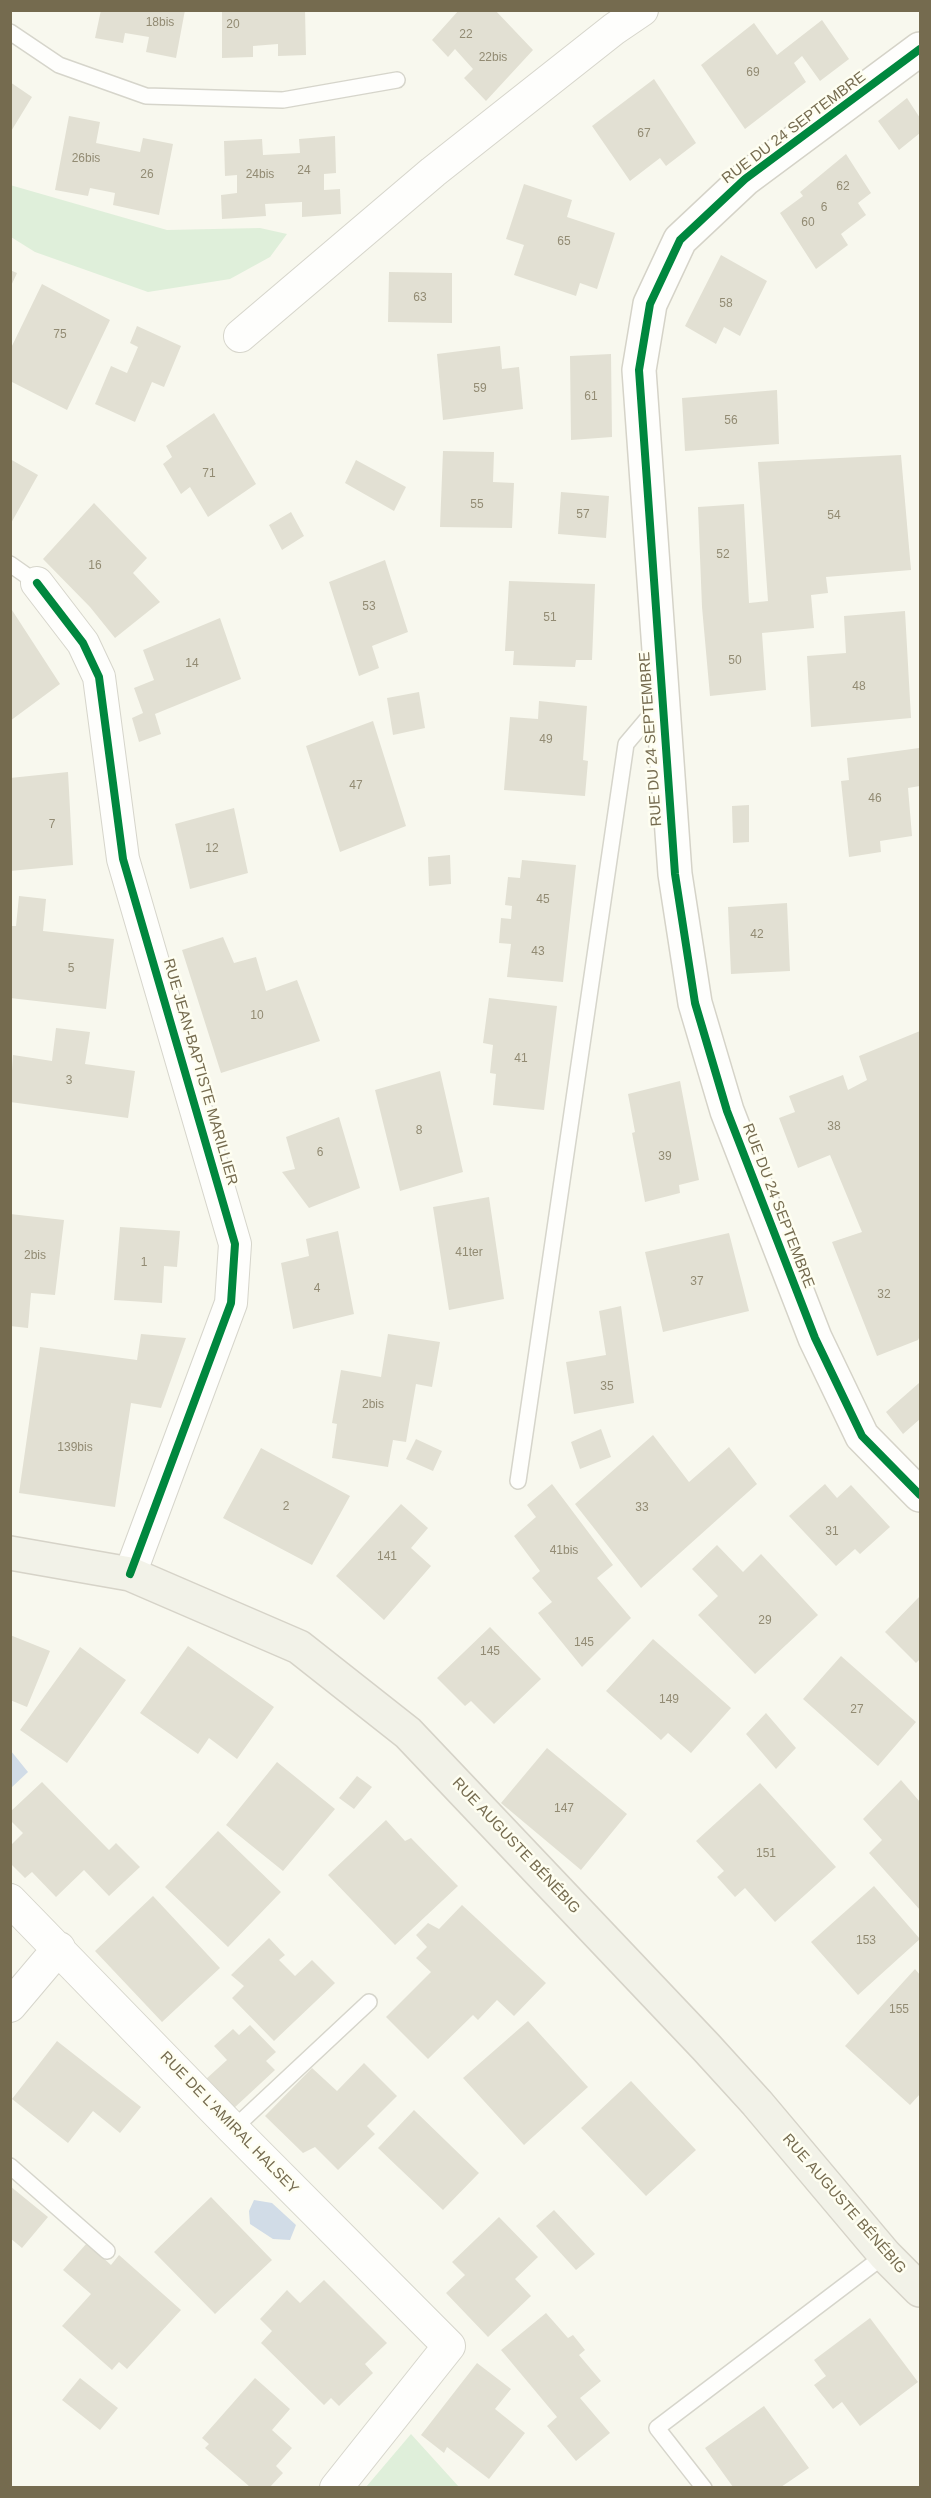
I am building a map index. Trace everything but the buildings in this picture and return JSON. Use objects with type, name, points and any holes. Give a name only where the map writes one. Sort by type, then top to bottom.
[{"type":"main road","name":"RUE AUGUSTE BÉNÉBIG","points":[[10,1553],[130,1574],[299,1647],[408,1733],[713,2055],[757,2103],[885,2255],[921,2290]]},
{"type":"street","points":[[240,336],[433,172],[614,29],[642,10]]},
{"type":"street","name":"RUE DU 24 SEPTEMBRE","points":[[921,49],[745,179],[680,240],[650,304],[639,370],[675,874],[693,991],[727,1111],[815,1338],[862,1436],[921,1495]]},
{"type":"street","name":"RUE JEAN-BAPTISTE MARILLIER","points":[[37,583],[83,643],[99,677],[123,859],[236,1244],[231,1303],[130,1574]]},
{"type":"street","name":"RUE DE L'AMIRAL HALSEY","points":[[10,1900],[60,1948],[233,2129],[449,2346],[336,2487]]},
{"type":"street","points":[[10,2006],[60,1948]]},
{"type":"lane","points":[[10,32],[59,65],[146,96],[283,100],[397,80]]},
{"type":"lane","points":[[10,564],[37,583]]},
{"type":"lane","points":[[518,1481],[626,744],[661,703]]},
{"type":"lane","points":[[233,2129],[369,2002]]},
{"type":"lane","points":[[10,2166],[107,2251]]},
{"type":"lane","points":[[704,2487],[657,2428],[885,2255]]},
{"type":"green space","points":[[10,185],[167,230],[260,228],[287,234],[270,257],[230,279],[148,292],[35,252],[11,237]]},
{"type":"green space","points":[[411,2434],[459,2487],[366,2487]]},
{"type":"shaded area","points":[[11,1751],[28,1772],[10,1788]]},
{"type":"shaded area","points":[[254,2200],[272,2203],[296,2225],[290,2240],[273,2239],[250,2224],[249,2211]]},
{"type":"cycle path","points":[[920,49],[745,179],[680,240],[650,304],[639,370],[675,874],[695,1003],[727,1111],[815,1338],[862,1436],[920,1495]]},
{"type":"cycle path","points":[[37,583],[83,643],[99,677],[123,859],[235,1244],[231,1303],[130,1574]]}]
